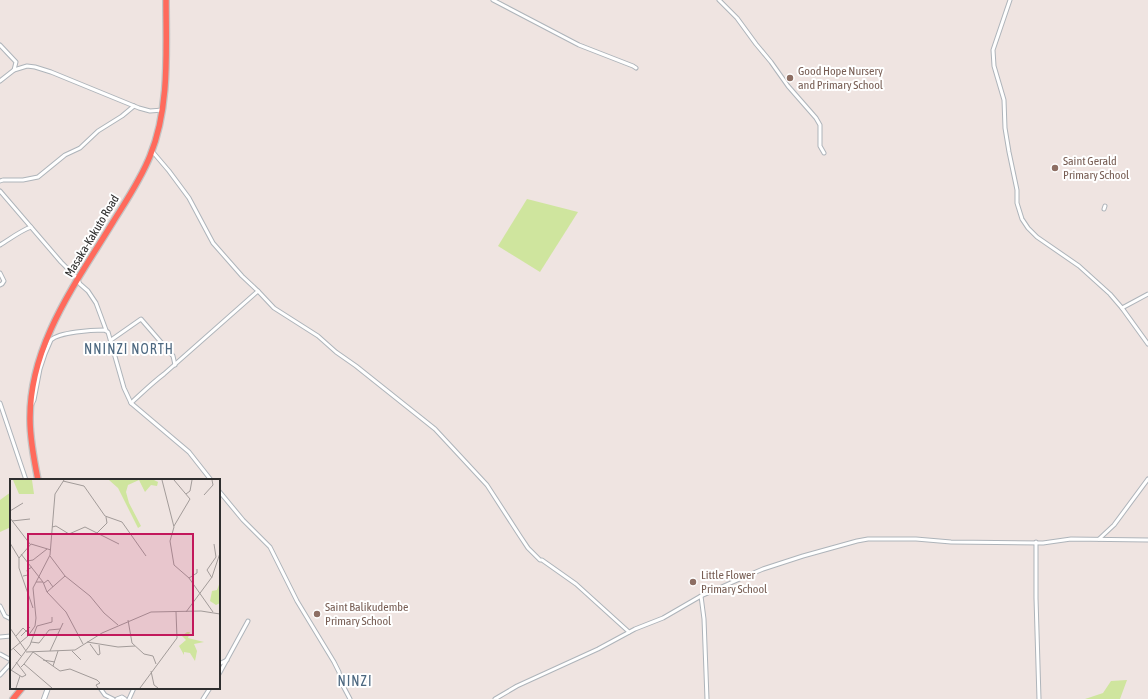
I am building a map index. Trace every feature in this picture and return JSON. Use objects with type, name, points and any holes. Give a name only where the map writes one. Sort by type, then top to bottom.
[{"type":"highway","name":"Masaka-Kakuto Road","points":[[38,479],[31,437],[30,407],[35,372],[46,338],[62,306],[131,192],[152,151],[162,110],[165,75],[166,0]]},
{"type":"highway","points":[[13,699],[21,689]]},
{"type":"street","points":[[493,0],[579,45],[636,68]]},
{"type":"street","points":[[719,0],[737,18],[756,44],[772,62],[788,86],[816,118],[820,124],[820,146],[824,153]]},
{"type":"street","points":[[1010,0],[994,50],[994,66],[1004,100],[1006,134],[1017,190],[1017,203],[1021,215],[1028,228],[1037,237],[1088,274],[1110,294],[1148,344]]},
{"type":"street","points":[[0,45],[16,62],[14,70]]},
{"type":"street","points":[[0,81],[14,70],[27,66],[44,69],[134,106],[146,110],[162,110]]},
{"type":"street","points":[[0,182],[3,180],[23,180],[38,177],[65,155],[80,148],[98,131],[122,116],[134,106]]},
{"type":"street","points":[[152,151],[170,171],[189,198],[213,242],[242,276],[274,308],[318,336],[336,352],[436,429],[487,485],[530,550],[540,560],[547,562],[576,584],[629,632]]},
{"type":"street","points":[[0,191],[96,302],[111,340],[124,388],[131,403],[189,452],[210,479]]},
{"type":"street","points":[[0,246],[23,230],[31,227]]},
{"type":"street","points":[[0,273],[4,281],[0,285]]},
{"type":"street","points":[[131,403],[258,291]]},
{"type":"street","points":[[1122,308],[1148,294]]},
{"type":"street","points":[[111,340],[142,319],[173,356],[175,365]]},
{"type":"street","points":[[30,407],[34,400],[43,359],[51,340],[57,336],[106,330]]},
{"type":"street","points":[[0,403],[26,479]]},
{"type":"street","points":[[1099,539],[1114,525],[1148,480]]},
{"type":"street","points":[[220,492],[243,520],[270,547],[297,601],[339,672],[350,699]]},
{"type":"street","points":[[495,699],[517,686],[598,649],[629,632],[663,618],[701,596],[763,569],[803,556],[868,539],[1043,543],[1071,539],[1148,540]]},
{"type":"street","points":[[1036,542],[1039,699]]},
{"type":"street","points":[[701,596],[704,625],[707,699]]},
{"type":"street","points":[[0,606],[5,616],[10,618]]},
{"type":"street","points":[[220,672],[248,621]]},
{"type":"street","points":[[0,637],[10,636]]},
{"type":"street","points":[[0,654],[10,659]]},
{"type":"street","points":[[220,664],[227,660]]},
{"type":"street","points":[[0,675],[10,664]]},
{"type":"street","points":[[44,699],[48,689]]},
{"type":"street","points":[[101,689],[105,695],[113,699]]},
{"type":"street","points":[[129,699],[134,689]]},
{"type":"street","points":[[203,699],[209,689]]},
{"type":"street","points":[[117,699],[122,697],[125,699]]},
{"type":"green space","points":[[527,199],[578,212],[540,272],[498,246]]},
{"type":"green space","points":[[10,493],[10,527],[0,532],[0,500]]},
{"type":"green space","points":[[1127,680],[1120,699],[1085,699],[1103,693],[1111,681]]},
{"type":"place","name":"Good Hope Nursery and Primary School","points":[[790,78]]},
{"type":"place","name":"Saint Gerald Primary School","points":[[1055,168]]},
{"type":"place","name":"Little Flower Primary School","points":[[693,582]]},
{"type":"place","name":"Saint Balikudembe Primary School","points":[[317,614]]},
{"type":"district","name":"NNINZI NORTH","points":[[129,349]]},
{"type":"district","name":"NINZI","points":[[355,681]]}]
